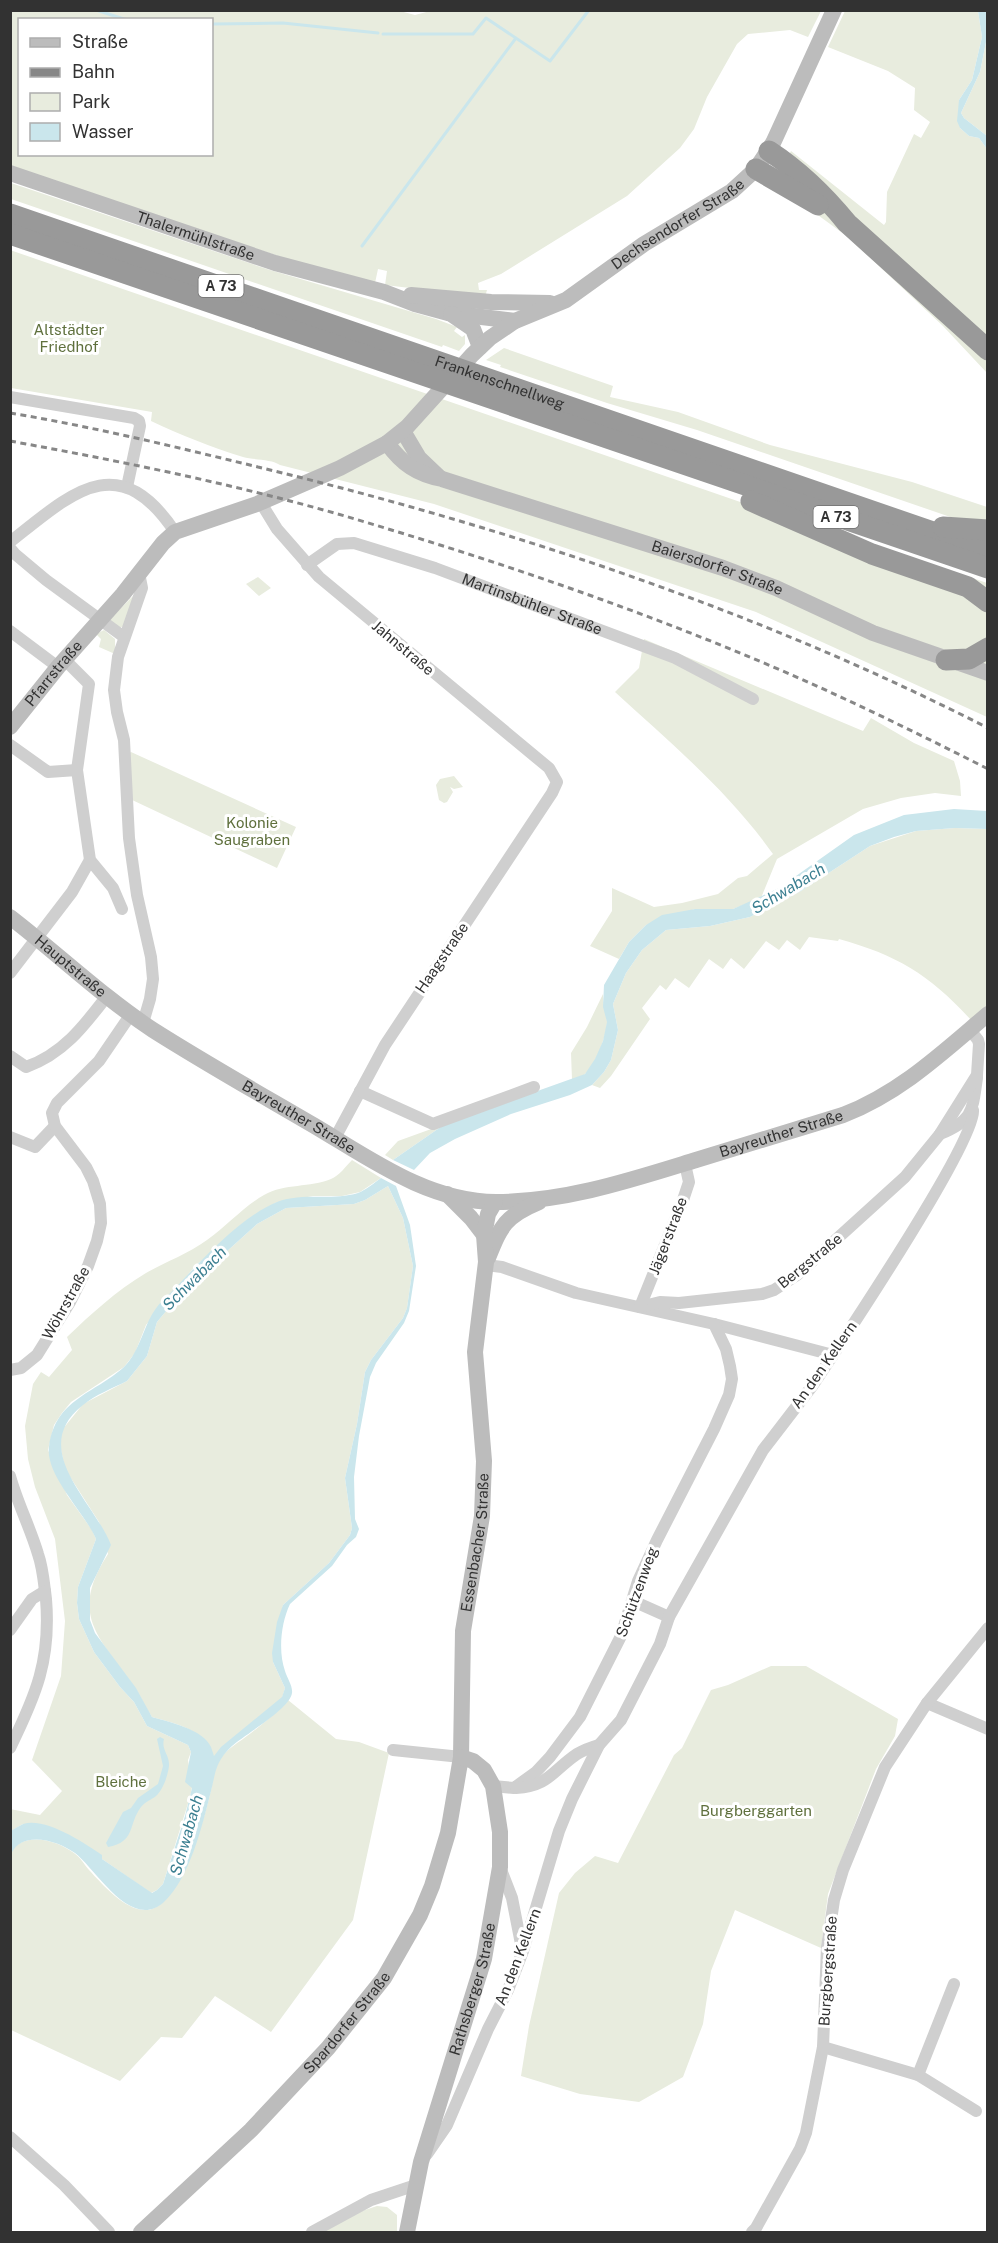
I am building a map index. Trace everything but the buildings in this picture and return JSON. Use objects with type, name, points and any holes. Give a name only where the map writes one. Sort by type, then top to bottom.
[{"type":"highway","points":[[769,151],[788,163],[847,223],[987,350]]},
{"type":"highway","points":[[756,169],[802,194],[847,223]]},
{"type":"highway","name":"Frankenschnellweg","points":[[10,214],[987,551]]},
{"type":"highway","name":"Frankenschnellweg","points":[[10,234],[987,568]]},
{"type":"highway","points":[[684,465],[750,501],[873,554],[962,585],[979,593],[987,602]]},
{"type":"highway","points":[[913,525],[987,530]]},
{"type":"highway","points":[[946,660],[969,659],[987,648]]},
{"type":"street","name":"Dechsendorfer Straße","points":[[480,347],[515,321],[560,303],[587,287],[644,244],[732,191],[756,169],[769,151],[834,10]]},
{"type":"street","name":"Thalermühlstraße","points":[[10,173],[275,263],[384,292],[448,313],[515,321]]},
{"type":"street","name":"Thalermühlstraße","points":[[384,292],[491,302],[560,303]]},
{"type":"street","points":[[100,620],[163,543],[176,532],[261,502],[340,468],[387,443],[403,431],[480,347],[473,329],[460,318],[448,313]]},
{"type":"street","points":[[10,397],[134,418],[139,421],[138,441],[127,487]]},
{"type":"street","name":"Baiersdorfer Straße","points":[[403,431],[425,466],[442,479]]},
{"type":"street","name":"Baiersdorfer Straße","points":[[387,443],[399,459],[424,475],[739,573],[804,600],[873,633],[987,673]]},
{"type":"street","points":[[10,542],[39,519],[90,488],[110,484],[137,491],[153,503],[176,532]]},
{"type":"street","name":"Jahnstraße","points":[[261,502],[277,529],[331,589],[549,768],[557,782]]},
{"type":"street","name":"Martinsbühler Straße","points":[[307,565],[337,544],[354,543],[435,568],[668,655],[753,699]]},
{"type":"street","points":[[10,548],[46,580],[124,637]]},
{"type":"street","points":[[10,1137],[35,1147],[55,1126],[52,1113],[57,1103],[99,1061],[137,1018],[150,999],[153,979],[151,957],[137,895],[129,838],[124,740],[114,690],[118,657],[142,588],[139,573]]},
{"type":"street","name":"Pfarrstraße","points":[[10,728],[100,620]]},
{"type":"street","points":[[10,632],[62,663],[89,684],[77,770],[90,861],[113,888],[122,909]]},
{"type":"street","points":[[10,745],[48,772],[77,770]]},
{"type":"street","name":"Haagstraße","points":[[334,1138],[385,1045],[552,793],[557,782]]},
{"type":"street","points":[[10,973],[72,892],[90,861]]},
{"type":"street","name":"Hauptstraße","points":[[10,917],[137,1018]]},
{"type":"street","points":[[10,1056],[26,1067],[58,1052],[107,996]]},
{"type":"street","name":"Bayreuther Straße","points":[[137,1018],[380,1165],[422,1185],[447,1193],[495,1202],[548,1198],[600,1189],[835,1117],[869,1104],[912,1078],[987,1014]]},
{"type":"street","name":"An den Kellern","points":[[421,2162],[447,2125],[508,1990],[523,1951],[559,1831],[599,1745],[621,1719],[660,1644],[669,1617],[762,1450],[813,1385],[833,1355],[936,1191],[968,1133],[974,1116],[979,1044],[970,1030]]},
{"type":"street","points":[[940,1134],[977,1075]]},
{"type":"street","points":[[360,1091],[433,1124],[534,1087]]},
{"type":"street","points":[[940,1134],[956,1127],[973,1110]]},
{"type":"street","name":"Wöhrstraße","points":[[10,1370],[21,1368],[37,1355],[70,1302],[98,1240],[101,1223],[100,1204],[93,1181],[86,1167],[55,1126]]},
{"type":"street","name":"Bergstraße","points":[[640,1307],[660,1302],[679,1303],[762,1294],[774,1290],[797,1275],[873,1208],[905,1177],[940,1134]]},
{"type":"street","name":"Jägerstraße","points":[[640,1307],[689,1182],[685,1164]]},
{"type":"street","points":[[447,1193],[484,1235]]},
{"type":"street","name":"Bayreuther Straße","points":[[501,1227],[527,1207],[548,1198]]},
{"type":"street","points":[[495,1202],[501,1227]]},
{"type":"street","name":"Essenbacher Straße","points":[[460,1757],[463,1631],[482,1516],[484,1461],[475,1352],[486,1264],[484,1235],[489,1214],[495,1202]]},
{"type":"street","name":"Essenbacher Straße","points":[[486,1264],[501,1227]]},
{"type":"street","name":"Bergstraße","points":[[486,1264],[502,1267],[576,1293],[714,1324],[833,1355]]},
{"type":"street","name":"Schützenweg","points":[[514,1788],[536,1773],[580,1717],[621,1636],[638,1581],[729,1395],[732,1379],[730,1366],[726,1349],[714,1324]]},
{"type":"street","points":[[10,1476],[39,1555],[47,1611],[47,1644],[42,1673],[30,1706],[10,1748]]},
{"type":"street","points":[[10,1630],[33,1599],[45,1591]]},
{"type":"street","points":[[633,1601],[669,1617]]},
{"type":"street","points":[[26,1608],[47,1611]]},
{"type":"street","name":"Burgbergstraße","points":[[752,2232],[800,2149],[806,2133],[823,2047],[827,1947],[834,1900],[843,1870],[880,1777],[927,1703],[987,1628]]},
{"type":"street","points":[[927,1703],[987,1729]]},
{"type":"street","name":"An den Kellern","points":[[514,1788],[533,1787],[551,1777],[577,1755],[599,1745]]},
{"type":"street","points":[[393,1750],[460,1757]]},
{"type":"street","name":"Rathsberger Straße","points":[[407,2232],[421,2162],[484,1959],[500,1867],[500,1832],[493,1786],[484,1770],[473,1761],[460,1757]]},
{"type":"street","name":"Spardorfer Straße","points":[[141,2232],[251,2130],[328,2048],[384,1978],[420,1916],[432,1886],[448,1833],[460,1757]]},
{"type":"street","points":[[493,1786],[514,1788]]},
{"type":"street","points":[[500,1867],[512,1898],[523,1951]]},
{"type":"street","points":[[918,2075],[954,1984]]},
{"type":"street","points":[[823,2047],[918,2075],[976,2110]]},
{"type":"street","points":[[10,2137],[64,2185],[109,2232]]},
{"type":"street","points":[[312,2232],[371,2200],[416,2184]]},
{"type":"green space","points":[[396,10],[415,15],[434,10],[821,11],[808,37],[790,30],[748,34],[737,44],[707,97],[694,129],[680,148],[627,196],[501,274],[478,283],[479,290],[487,290],[485,297],[385,285],[387,271],[378,269],[375,283],[330,273],[11,168],[11,11]]},
{"type":"green space","points":[[845,11],[978,11],[982,37],[972,80],[959,100],[960,128],[969,136],[979,138],[987,149],[987,373],[943,326],[848,237],[815,213],[777,177],[791,151],[884,225],[887,192],[914,134],[921,138],[930,122],[914,110],[915,88],[888,71],[828,47]]},
{"type":"green space","points":[[987,37],[987,136],[961,113],[980,72]]},
{"type":"green space","points":[[11,183],[270,270],[436,319],[457,327],[454,331],[462,337],[465,335],[465,344],[459,351],[443,345],[442,347],[11,199]]},
{"type":"green space","name":"Altstädter Friedhof","points":[[10,250],[749,505],[844,534],[987,583],[987,717],[756,612],[434,504],[231,453],[151,421],[152,412],[11,388]]},
{"type":"green space","points":[[504,348],[613,386],[610,397],[678,412],[770,445],[912,482],[987,507],[987,526],[965,522],[697,430],[500,367],[501,365],[486,360]]},
{"type":"green space","points":[[258,577],[271,588],[259,596],[246,584]]},
{"type":"green space","points":[[135,594],[124,626],[119,628],[108,621]]},
{"type":"green space","points":[[104,630],[115,639],[115,654],[99,647],[101,639],[96,634]]},
{"type":"green space","points":[[644,639],[863,731],[871,718],[914,743],[954,761],[960,781],[961,796],[935,793],[901,798],[863,809],[777,859],[761,898],[733,909],[695,909],[646,925],[629,942],[619,959],[590,946],[612,911],[612,888],[654,907],[682,903],[718,894],[738,878],[747,876],[773,854],[756,831],[718,789],[615,692],[639,668]]},
{"type":"green space","name":"Kolonie Saugraben","points":[[131,752],[296,827],[277,868],[130,799],[127,754]]},
{"type":"green space","points":[[454,776],[463,787],[454,789],[450,787],[453,792],[444,803],[439,800],[436,785],[440,779]]},
{"type":"green space","points":[[955,828],[987,829],[987,1006],[971,1020],[927,979],[895,960],[860,945],[839,939],[838,941],[809,937],[800,950],[787,940],[779,950],[766,941],[744,969],[731,958],[723,969],[709,959],[689,988],[675,978],[666,990],[660,985],[642,1008],[650,1019],[611,1076],[600,1088],[592,1085],[611,1060],[618,1030],[613,1004],[626,973],[642,950],[666,930],[710,926],[750,917],[801,891],[870,846],[916,831]]},
{"type":"green space","points":[[603,994],[607,1022],[603,1042],[589,1070],[572,1080],[571,1053]]},
{"type":"green space","points":[[445,1124],[393,1160],[385,1155],[398,1141]]},
{"type":"green space","name":"Bleiche","points":[[352,1160],[381,1178],[360,1192],[342,1196],[313,1196],[275,1203],[196,1265],[146,1325],[135,1353],[124,1367],[71,1402],[54,1425],[48,1450],[67,1495],[96,1539],[78,1587],[79,1619],[94,1652],[134,1702],[147,1726],[188,1745],[191,1752],[188,1760],[192,1787],[190,1797],[163,1884],[151,1893],[102,1859],[23,1824],[11,1831],[10,1809],[40,1815],[62,1791],[32,1760],[61,1676],[65,1621],[55,1539],[35,1487],[28,1459],[25,1426],[33,1384],[41,1372],[49,1377],[72,1350],[67,1337],[124,1287],[200,1245],[264,1195],[280,1189],[315,1184],[334,1178]]},
{"type":"green space","points":[[388,1186],[403,1218],[413,1266],[407,1308],[403,1318],[371,1360],[365,1372],[345,1478],[352,1528],[350,1535],[329,1563],[283,1605],[273,1662],[285,1688],[282,1698],[214,1757],[203,1740],[189,1729],[152,1717],[136,1689],[99,1638],[90,1609],[91,1593],[96,1575],[108,1554],[99,1522],[65,1469],[60,1445],[62,1430],[83,1404],[127,1381],[147,1356],[157,1322],[183,1291],[257,1224],[286,1208],[354,1204]]},
{"type":"green space","name":"Burgberggarten","points":[[771,1666],[806,1666],[898,1719],[895,1736],[876,1769],[828,1894],[821,1948],[735,1910],[711,1971],[703,2024],[683,2077],[639,2102],[580,2094],[521,2076],[529,2026],[559,1893],[575,1873],[595,1856],[618,1863],[674,1755],[682,1748],[711,1690]]},
{"type":"green space","points":[[288,1700],[336,1739],[359,1742],[389,1753],[353,1920],[271,2032],[215,1996],[182,2038],[161,2037],[120,2081],[11,2030],[10,1854],[15,1847],[31,1840],[59,1844],[76,1855],[101,1883],[131,1907],[148,1910],[159,1905],[180,1879],[196,1842],[217,1763],[228,1750],[266,1721]]},
{"type":"green space","points":[[377,2206],[387,2207],[397,2215],[397,2232],[321,2232],[362,2211]]},
{"type":"water","points":[[978,11],[987,11],[987,37],[980,72],[961,113],[987,136],[987,149],[979,138],[969,136],[960,128],[957,121],[959,100],[972,80],[982,37]]},
{"type":"water","name":"Schwabach","points":[[954,809],[987,811],[987,829],[955,828],[916,831],[894,837],[870,846],[801,891],[750,917],[710,926],[666,930],[642,950],[626,973],[613,1004],[618,1030],[611,1060],[592,1085],[570,1095],[511,1114],[455,1139],[430,1153],[414,1170],[393,1160],[445,1124],[585,1074],[603,1041],[607,1022],[603,1007],[604,985],[629,942],[646,925],[662,915],[695,909],[733,909],[788,884],[854,835],[904,815]]},
{"type":"water","name":"Schwabach","points":[[381,1178],[396,1186],[410,1225],[416,1266],[409,1311],[404,1323],[376,1363],[370,1377],[354,1477],[355,1519],[359,1529],[356,1537],[347,1545],[332,1566],[290,1604],[287,1612],[281,1646],[283,1663],[292,1690],[289,1699],[275,1714],[232,1746],[222,1758],[216,1769],[193,1852],[181,1880],[164,1902],[152,1909],[139,1909],[127,1904],[115,1895],[75,1853],[59,1844],[31,1840],[23,1842],[11,1854],[11,1831],[23,1824],[43,1824],[64,1832],[85,1844],[102,1855],[102,1859],[152,1893],[163,1884],[192,1788],[185,1782],[191,1752],[188,1745],[147,1726],[134,1702],[94,1652],[79,1619],[78,1587],[96,1539],[59,1482],[49,1458],[53,1431],[59,1418],[78,1399],[124,1367],[134,1353],[159,1304],[212,1250],[251,1217],[264,1208],[287,1199],[358,1193]],"holes":[[[388,1186],[403,1218],[413,1266],[407,1308],[403,1318],[371,1360],[365,1372],[345,1478],[352,1528],[350,1535],[329,1563],[283,1605],[277,1622],[272,1653],[273,1662],[285,1688],[282,1697],[221,1747],[214,1756],[211,1747],[201,1735],[185,1727],[152,1717],[136,1688],[95,1633],[90,1620],[90,1588],[111,1545],[70,1475],[63,1457],[61,1439],[67,1422],[83,1405],[127,1381],[147,1356],[157,1322],[183,1291],[257,1224],[286,1208],[354,1204]]]},
{"type":"water","points":[[160,1737],[164,1739],[169,1762],[168,1774],[163,1786],[156,1796],[141,1807],[127,1837],[117,1845],[108,1847],[106,1843],[123,1812],[131,1808],[138,1798],[158,1784],[163,1766],[157,1739]]},
{"type":"waterway","points":[[96,10],[121,18]]},
{"type":"waterway","points":[[383,34],[473,34],[486,18],[550,61],[589,10]]},
{"type":"waterway","points":[[213,24],[283,23],[378,33]]},
{"type":"waterway","points":[[362,246],[516,38]]},
{"type":"railway","points":[[10,413],[104,431],[258,467],[445,517],[538,545],[630,576],[812,646],[988,728]]},
{"type":"railway","points":[[10,441],[144,467],[321,509],[534,576],[646,616],[756,660],[855,704],[988,769]]}]
